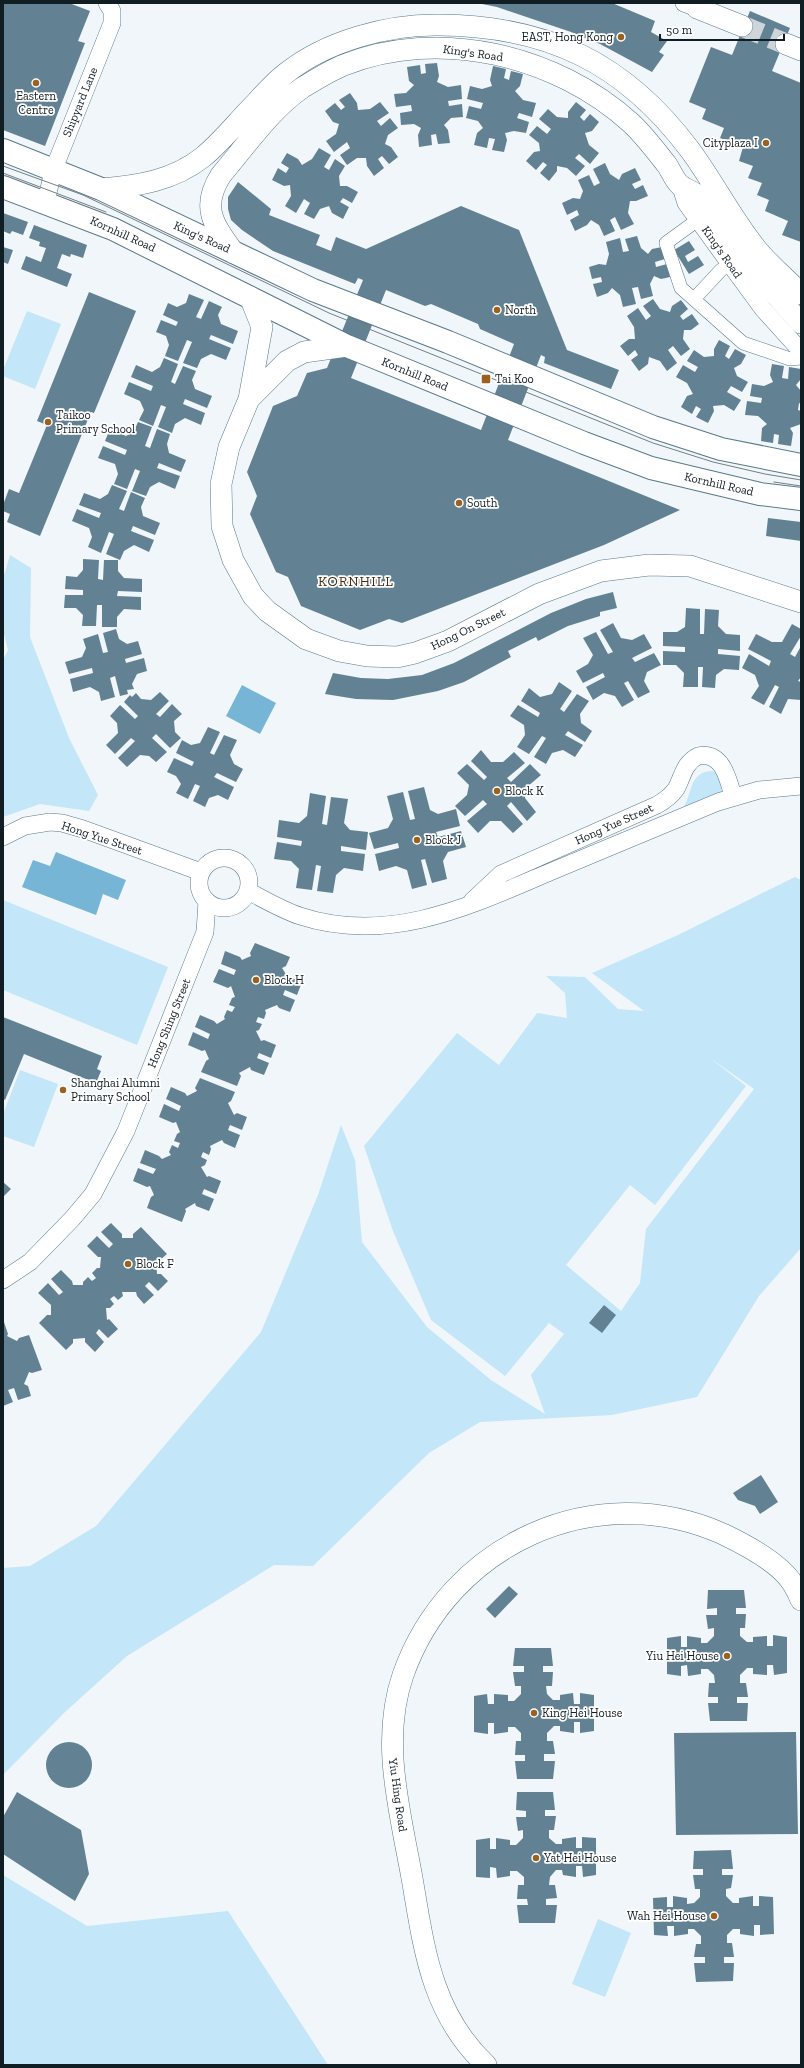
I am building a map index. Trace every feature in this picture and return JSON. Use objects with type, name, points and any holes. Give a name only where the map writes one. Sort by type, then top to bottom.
[{"type":"main road","name":"King's Road","points":[[3,150],[101,190],[234,253]]},
{"type":"main road","points":[[3,186],[46,202]]},
{"type":"main road","name":"Kornhill Road","points":[[46,202],[113,229],[347,346],[584,443],[652,468],[760,494],[801,499]]},
{"type":"main road","points":[[234,253],[337,300],[448,342],[652,427],[721,449],[801,465]]},
{"type":"street","name":"Shipyard Lane","points":[[46,202],[53,171],[112,23],[112,11],[107,3]]},
{"type":"street","points":[[693,5],[742,26]]},
{"type":"street","name":"King's Road","points":[[101,190],[132,187],[155,181],[195,163],[211,150],[285,74],[321,52],[378,32],[411,26],[455,25],[502,30],[544,41],[570,50],[602,65],[617,75],[651,104],[685,144],[792,299]]},
{"type":"street","name":"King's Road","points":[[234,253],[223,237],[210,211],[210,198],[214,186],[221,175],[271,117],[300,89],[332,70],[380,53],[417,48],[455,48],[501,56],[560,75],[592,93],[632,124],[650,144],[680,184],[686,203],[730,264],[764,309],[801,352]]},
{"type":"street","points":[[680,184],[698,196],[792,299],[801,322]]},
{"type":"street","points":[[699,219],[666,243],[681,288],[743,343],[790,359],[801,358]]},
{"type":"street","points":[[694,299],[721,270],[730,264]]},
{"type":"street","name":"Hong On Street","points":[[250,297],[262,327],[249,399],[229,447],[221,484],[222,526],[233,560],[253,596],[267,611],[306,639],[325,647],[367,656],[397,657],[415,653],[448,641],[539,594],[602,571],[623,567],[660,564],[690,566],[801,602]]},
{"type":"street","name":"Hong On Street","points":[[249,399],[287,361],[304,352],[347,346]]},
{"type":"street","name":"Hong Yue Street","points":[[465,908],[501,874],[657,806],[670,796],[679,782],[686,765],[698,756],[708,755],[721,764],[733,796]]},
{"type":"street","name":"Hong Yue Street","points":[[248,891],[299,916],[314,920],[374,926],[413,922],[465,908],[733,796],[759,790],[801,786]]},
{"type":"street","name":"Hong Yue Street","points":[[3,837],[25,826],[37,823],[62,823],[83,829],[201,872]]},
{"type":"street","points":[[221,858],[237,861],[244,867],[248,875],[248,891],[237,904],[221,908],[207,901],[199,888],[201,872],[209,862],[221,858]]},
{"type":"street","points":[[205,932],[207,901]]},
{"type":"street","points":[[205,932],[229,907]]},
{"type":"street","name":"Hong Shing Street","points":[[3,1280],[30,1262],[72,1219],[93,1194],[126,1131],[205,932]]},
{"type":"street","name":"Yiu Hing Road","points":[[486,2065],[455,2028],[444,2009],[432,1981],[423,1944],[394,1778],[393,1729],[398,1696],[408,1662],[433,1615],[468,1574],[482,1563],[514,1543],[548,1527],[566,1522],[619,1513],[668,1518],[712,1530],[732,1538],[763,1557],[798,1590]]},
{"type":"shaded area","points":[[27,311],[61,324],[35,389],[3,376],[3,370]]},
{"type":"shaded area","points":[[10,555],[31,568],[30,637],[69,738],[98,795],[89,811],[40,804],[3,817],[3,660],[8,650],[3,630],[3,579]]},
{"type":"shaded area","points":[[711,771],[717,772],[732,790],[683,808],[692,785],[698,776]]},
{"type":"shaded area","points":[[795,877],[801,880],[801,1248],[759,1296],[697,1397],[612,1415],[480,1422],[429,1453],[313,1566],[274,1565],[127,1656],[65,1712],[3,1775],[3,1568],[30,1566],[96,1526],[261,1332],[318,1195],[341,1125],[355,1160],[362,1242],[427,1327],[491,1380],[545,1414],[531,1375],[564,1334],[549,1323],[505,1376],[431,1320],[393,1231],[364,1146],[457,1033],[499,1065],[537,1013],[567,1018],[565,993],[546,976],[585,977],[618,1009],[644,1011],[592,973],[678,935]],"holes":[[[710,1058],[754,1089],[646,1229],[640,1283],[621,1311],[566,1265],[630,1185],[655,1205],[746,1086]]]},
{"type":"shaded area","points":[[3,900],[168,967],[137,1045],[3,990]]},
{"type":"shaded area","points":[[20,1070],[58,1084],[34,1147],[3,1136],[3,1114]]},
{"type":"shaded area","points":[[3,1875],[87,1926],[228,1911],[328,2065],[3,2065]]},
{"type":"shaded area","points":[[598,1919],[631,1933],[605,1997],[572,1984]]},
{"type":"water","points":[[242,685],[276,703],[260,734],[226,716]]},
{"type":"water","points":[[56,852],[126,880],[118,900],[103,894],[96,915],[22,887],[33,860],[50,866]]},
{"type":"building","name":"Eastern Centre","points":[[3,3],[69,3],[90,11],[78,41],[85,43],[45,146],[3,130]]},
{"type":"building","name":"EAST, Hong Kong","points":[[477,3],[612,3],[655,21],[651,32],[667,41],[659,52],[664,55],[652,72],[600,44],[571,32],[497,7]]},
{"type":"building","name":"Cityplaza I","points":[[750,11],[790,28],[772,71],[801,83],[801,242],[782,235],[788,221],[765,211],[769,200],[757,195],[762,183],[748,178],[753,166],[739,161],[743,147],[720,138],[724,128],[702,119],[706,109],[689,102],[711,47],[732,55]]},
{"type":"building","points":[[437,63],[439,76],[437,82],[448,87],[461,85],[462,99],[448,101],[449,106],[462,104],[463,117],[451,118],[444,125],[448,130],[450,143],[438,144],[436,134],[431,135],[432,145],[419,147],[418,135],[421,128],[414,124],[401,125],[400,113],[412,111],[411,105],[396,107],[394,94],[406,93],[414,85],[409,81],[407,67],[420,65],[421,74],[426,73],[425,64]]},
{"type":"building","points":[[493,66],[506,69],[504,78],[509,80],[511,71],[523,74],[520,86],[515,91],[523,100],[536,103],[532,117],[519,113],[517,118],[529,122],[526,133],[514,131],[505,133],[507,140],[504,152],[492,150],[495,139],[489,138],[487,148],[474,145],[477,133],[483,128],[478,121],[466,118],[469,106],[481,109],[483,103],[467,99],[470,86],[482,89],[492,86],[490,80]]},
{"type":"building","points":[[350,93],[357,103],[358,110],[370,109],[380,102],[389,113],[377,121],[381,126],[390,118],[398,128],[388,135],[385,144],[391,147],[398,157],[389,164],[382,156],[378,159],[384,168],[374,176],[367,166],[366,158],[357,158],[347,165],[340,155],[350,148],[347,142],[334,152],[326,141],[336,134],[339,124],[333,122],[325,111],[335,103],[341,110],[345,107],[339,100]]},
{"type":"building","points":[[576,102],[586,110],[580,117],[584,121],[590,114],[599,122],[592,131],[585,133],[589,145],[599,153],[590,164],[579,154],[575,158],[585,166],[576,176],[567,168],[557,166],[557,171],[549,181],[540,173],[547,165],[543,162],[536,170],[526,161],[534,152],[540,151],[539,143],[529,135],[537,126],[547,134],[551,129],[539,119],[548,109],[557,117],[568,118],[568,112]]},
{"type":"building","points":[[319,148],[331,155],[324,167],[329,170],[335,159],[345,166],[339,176],[340,186],[347,186],[358,192],[352,203],[343,198],[340,202],[349,207],[343,219],[332,213],[329,206],[320,209],[314,219],[304,214],[310,203],[304,199],[296,213],[285,206],[291,196],[290,185],[284,186],[272,180],[278,168],[286,173],[289,168],[281,163],[287,153],[298,159],[302,165],[312,159]]},
{"type":"building","points":[[605,163],[610,174],[619,180],[622,174],[635,168],[641,180],[632,184],[635,189],[643,185],[648,196],[636,201],[630,201],[628,213],[634,224],[621,230],[615,217],[610,220],[615,231],[604,236],[599,225],[591,220],[587,225],[575,231],[570,220],[579,215],[577,210],[567,215],[562,203],[573,198],[580,199],[583,191],[578,180],[589,175],[594,186],[600,183],[593,169]]},
{"type":"building","name":"South","points":[[238,182],[271,209],[269,215],[320,235],[316,245],[331,251],[336,237],[366,249],[461,206],[519,230],[567,350],[619,370],[611,389],[544,363],[545,357],[541,355],[508,440],[680,510],[604,545],[402,623],[389,619],[360,630],[301,606],[288,577],[276,572],[250,514],[257,496],[247,472],[273,406],[297,396],[307,373],[327,368],[363,280],[358,278],[355,284],[273,251],[242,230],[231,220],[228,209],[228,197]],"holes":[[[386,290],[425,306],[431,304],[478,324],[480,329],[514,344],[481,430],[351,378]]]},
{"type":"building","points":[[3,213],[28,222],[23,235],[12,231],[10,234],[3,231]]},
{"type":"building","points":[[34,225],[87,245],[83,258],[71,254],[70,257],[62,254],[57,268],[72,274],[67,287],[21,269],[26,256],[41,262],[46,248],[39,246],[40,242],[29,238]]},
{"type":"building","points":[[637,236],[641,248],[648,254],[652,249],[662,247],[665,259],[655,262],[656,267],[667,264],[670,277],[661,279],[654,276],[650,284],[653,296],[641,299],[638,287],[632,288],[636,304],[623,307],[620,295],[612,288],[608,293],[597,297],[593,284],[602,282],[601,277],[592,279],[589,267],[599,264],[606,265],[609,254],[606,242],[620,238],[623,252],[629,251],[625,239]]},
{"type":"building","points":[[689,241],[695,250],[685,256],[688,262],[698,256],[704,265],[689,274],[674,250]]},
{"type":"building","points":[[3,247],[13,250],[8,264],[3,262]]},
{"type":"building","points":[[89,292],[136,311],[94,413],[91,412],[40,536],[7,522],[10,514],[3,511],[3,505],[9,489],[19,493],[47,425],[37,421]]},
{"type":"building","points":[[189,294],[204,300],[196,317],[201,319],[209,301],[222,307],[218,315],[221,324],[238,331],[233,344],[211,335],[209,339],[231,348],[226,360],[211,354],[201,359],[197,368],[183,363],[192,342],[187,340],[178,361],[165,356],[169,345],[166,336],[156,332],[161,320],[176,326],[178,322],[163,315],[168,303],[177,307],[186,303]]},
{"type":"building","points":[[653,299],[660,309],[670,312],[672,306],[681,300],[688,309],[680,316],[683,320],[692,314],[699,324],[691,330],[684,330],[683,339],[690,349],[681,356],[673,346],[668,350],[677,363],[667,371],[660,361],[649,357],[648,364],[639,371],[631,360],[638,355],[635,350],[628,356],[620,346],[629,339],[635,339],[634,327],[627,316],[638,308],[646,320],[651,316],[643,306]]},
{"type":"building","points":[[719,340],[730,346],[725,356],[729,359],[735,349],[746,355],[741,364],[734,368],[737,376],[748,382],[742,392],[731,386],[727,392],[741,400],[734,411],[724,405],[713,406],[714,411],[708,423],[696,417],[701,409],[696,406],[692,414],[681,407],[687,396],[693,394],[687,383],[676,377],[683,365],[695,372],[698,367],[687,361],[694,350],[704,357],[714,356],[714,349]]},
{"type":"building","points":[[164,358],[178,364],[171,382],[175,384],[183,366],[196,371],[192,380],[195,389],[212,396],[207,408],[185,399],[183,404],[205,413],[201,425],[185,418],[175,424],[172,433],[158,427],[166,407],[161,405],[153,426],[139,420],[144,410],[140,401],[124,394],[129,382],[151,391],[153,386],[131,377],[136,365],[152,372],[160,367]]},
{"type":"building","points":[[772,364],[784,366],[782,378],[788,379],[789,367],[801,369],[801,379],[796,385],[801,391],[801,404],[799,403],[798,410],[801,411],[801,424],[790,428],[793,433],[791,446],[778,444],[779,435],[774,434],[773,443],[761,441],[762,428],[767,424],[758,416],[745,415],[747,401],[761,403],[762,398],[750,396],[752,384],[764,386],[773,382],[770,375]]},
{"type":"building","points":[[138,422],[152,427],[145,446],[150,448],[157,429],[170,434],[167,444],[169,453],[186,460],[181,472],[159,463],[157,468],[180,476],[175,489],[159,482],[150,487],[146,496],[132,491],[140,471],[135,469],[127,489],[114,484],[118,474],[115,464],[98,458],[103,446],[125,455],[127,450],[105,441],[110,429],[126,436],[134,431]]},
{"type":"building","points":[[112,485],[127,491],[119,509],[124,511],[131,492],[145,498],[141,507],[143,516],[160,523],[155,535],[133,526],[131,531],[154,540],[149,552],[134,545],[124,551],[120,560],[106,554],[114,534],[109,532],[101,553],[88,547],[92,537],[89,528],[72,521],[77,509],[99,518],[101,513],[79,505],[84,493],[100,499],[108,494]]},
{"type":"building","points":[[768,518],[801,522],[801,541],[766,536]]},
{"type":"building","points":[[83,559],[99,560],[98,579],[103,580],[104,560],[118,560],[118,571],[124,578],[142,579],[142,592],[118,591],[117,596],[141,597],[141,610],[124,609],[117,617],[117,627],[102,627],[102,605],[97,605],[96,626],[82,626],[83,615],[76,608],[64,608],[65,595],[83,595],[83,590],[65,589],[66,576],[77,577],[83,570]]},
{"type":"building","points":[[613,592],[617,608],[600,612],[600,616],[568,626],[538,641],[536,637],[508,651],[511,657],[464,682],[438,691],[393,700],[356,699],[325,694],[333,673],[361,678],[388,679],[422,675],[454,663],[551,613],[586,599]]},
{"type":"building","points":[[686,608],[700,609],[700,634],[704,634],[705,609],[719,610],[718,626],[726,634],[740,635],[740,651],[718,649],[718,654],[740,656],[739,670],[724,669],[716,675],[715,688],[702,687],[703,667],[698,667],[698,687],[683,687],[684,673],[676,665],[663,665],[663,651],[685,652],[685,647],[663,646],[663,632],[677,632],[685,627]]},
{"type":"building","points":[[613,623],[621,638],[632,640],[644,634],[652,648],[632,658],[635,662],[654,653],[661,665],[647,672],[644,681],[650,692],[638,698],[628,681],[624,683],[634,700],[622,707],[615,696],[604,693],[593,700],[586,687],[605,677],[603,673],[583,683],[576,671],[588,664],[593,655],[583,638],[596,632],[608,654],[613,652],[600,630]]},
{"type":"building","points":[[792,624],[801,629],[801,636],[790,654],[795,657],[801,646],[801,677],[798,681],[801,682],[801,700],[788,699],[781,714],[769,707],[779,687],[775,685],[764,705],[751,698],[759,686],[755,675],[742,668],[749,654],[769,666],[771,661],[748,649],[756,634],[772,642],[782,642]]},
{"type":"building","points":[[116,629],[119,639],[127,644],[138,641],[142,654],[125,659],[126,663],[144,658],[147,671],[137,674],[132,684],[134,689],[127,690],[128,694],[120,696],[115,676],[110,678],[115,697],[101,701],[99,692],[90,687],[73,692],[70,679],[93,673],[92,668],[69,674],[65,662],[82,657],[86,648],[83,639],[98,634],[103,653],[108,652],[103,633]]},
{"type":"building","name":"Block K","points":[[559,682],[572,691],[560,709],[564,712],[577,694],[589,701],[580,714],[581,723],[592,731],[585,742],[568,731],[565,735],[583,745],[575,757],[563,750],[552,753],[546,764],[534,757],[546,738],[542,736],[529,754],[517,747],[525,735],[524,725],[510,716],[518,705],[538,717],[540,713],[521,701],[529,688],[540,697],[552,694]]},
{"type":"building","points":[[160,692],[169,701],[156,714],[160,717],[172,704],[182,714],[174,721],[175,732],[181,738],[170,748],[156,734],[152,738],[167,752],[156,762],[149,756],[140,755],[127,767],[118,758],[135,741],[131,738],[115,754],[106,745],[118,733],[117,723],[110,716],[120,705],[135,719],[138,716],[124,702],[130,695],[132,697],[136,693],[141,699],[151,700]]},
{"type":"building","points":[[208,727],[220,732],[210,753],[214,755],[224,735],[237,740],[230,755],[234,764],[243,769],[236,782],[217,773],[214,777],[234,787],[228,800],[218,795],[209,798],[205,807],[193,801],[200,786],[195,784],[188,799],[176,793],[181,784],[176,776],[167,772],[174,758],[192,766],[194,762],[176,753],[182,740],[191,745],[200,743]]},
{"type":"building","name":"Block K","points":[[481,750],[491,762],[503,762],[514,752],[525,763],[507,778],[511,782],[530,764],[541,775],[527,787],[525,798],[536,812],[527,821],[511,802],[507,806],[523,824],[513,833],[501,821],[490,821],[478,833],[467,821],[487,804],[483,800],[465,816],[455,806],[467,795],[469,785],[457,773],[467,764],[484,780],[487,777],[471,761]]},
{"type":"building","name":"Block J","points":[[424,787],[430,810],[438,814],[456,809],[460,826],[436,832],[438,837],[461,831],[466,847],[448,852],[443,861],[447,879],[432,883],[425,859],[421,860],[427,885],[412,889],[407,870],[396,866],[379,871],[375,854],[399,848],[398,843],[374,849],[369,833],[388,828],[393,819],[387,796],[403,792],[410,820],[415,819],[408,791]]},
{"type":"building","points":[[310,793],[326,796],[322,824],[327,825],[331,797],[348,799],[344,823],[350,830],[368,832],[366,850],[341,846],[341,851],[365,854],[363,871],[344,868],[336,875],[333,893],[317,891],[321,866],[316,865],[312,890],[296,888],[299,869],[291,861],[274,859],[277,842],[301,846],[302,841],[277,837],[279,820],[299,823],[307,816]]},
{"type":"building","points":[[255,943],[290,957],[286,966],[282,968],[289,979],[292,978],[302,982],[297,995],[285,990],[283,995],[295,1000],[290,1012],[279,1008],[277,1005],[265,1010],[266,1013],[264,1019],[258,1017],[256,1022],[262,1024],[259,1030],[256,1031],[261,1041],[264,1040],[276,1045],[271,1058],[259,1053],[257,1058],[269,1063],[264,1075],[251,1070],[250,1067],[239,1073],[241,1076],[237,1086],[201,1072],[206,1061],[209,1059],[205,1050],[202,1051],[188,1045],[193,1032],[208,1039],[210,1034],[195,1027],[200,1015],[214,1021],[217,1024],[225,1019],[224,1017],[227,1010],[232,1012],[235,1007],[229,1005],[232,998],[235,997],[231,986],[228,988],[213,982],[219,969],[234,975],[236,970],[221,964],[225,951],[240,957],[242,960],[251,956],[250,953]]},
{"type":"building","name":"Shanghai Alumni Primary School","points":[[3,1017],[102,1056],[97,1069],[101,1071],[96,1083],[24,1054],[5,1100],[3,1099]]},
{"type":"building","points":[[200,1078],[235,1092],[231,1101],[228,1103],[234,1115],[237,1113],[247,1117],[242,1130],[230,1125],[228,1130],[240,1135],[235,1148],[224,1143],[222,1140],[210,1146],[211,1149],[209,1155],[203,1152],[201,1157],[207,1160],[205,1165],[201,1167],[207,1177],[209,1176],[221,1181],[216,1194],[204,1189],[202,1194],[214,1199],[209,1211],[196,1206],[195,1203],[185,1209],[186,1211],[182,1222],[147,1208],[151,1197],[154,1195],[150,1186],[147,1187],[133,1181],[138,1168],[153,1174],[156,1169],[140,1163],[145,1150],[159,1156],[162,1159],[171,1155],[169,1152],[172,1145],[178,1148],[180,1143],[174,1141],[177,1134],[180,1132],[176,1122],[173,1123],[159,1117],[164,1104],[179,1111],[181,1106],[166,1099],[171,1087],[185,1093],[187,1096],[197,1091],[195,1088]]},
{"type":"building","points":[[3,1182],[11,1189],[3,1197]]},
{"type":"building","points":[[111,1223],[122,1234],[122,1238],[133,1238],[133,1234],[141,1227],[167,1254],[160,1260],[156,1261],[157,1274],[161,1274],[168,1281],[158,1291],[149,1282],[145,1286],[154,1295],[144,1304],[137,1296],[136,1292],[122,1292],[123,1296],[118,1300],[114,1296],[110,1299],[114,1304],[110,1308],[106,1308],[107,1320],[109,1319],[118,1329],[108,1338],[99,1329],[96,1333],[104,1342],[95,1352],[85,1342],[85,1338],[73,1339],[73,1343],[66,1350],[39,1323],[47,1315],[51,1315],[51,1305],[38,1293],[48,1283],[59,1295],[63,1292],[51,1279],[61,1270],[72,1281],[73,1285],[83,1285],[83,1282],[88,1277],[92,1281],[96,1278],[92,1273],[97,1268],[100,1268],[101,1257],[98,1257],[87,1246],[97,1236],[109,1248],[113,1244],[101,1232]]},
{"type":"building","points":[[604,1305],[616,1315],[602,1333],[589,1323]]},
{"type":"building","points":[[3,1319],[8,1334],[7,1336],[17,1341],[19,1338],[29,1335],[42,1370],[32,1373],[29,1372],[24,1384],[28,1386],[31,1396],[18,1400],[14,1388],[8,1390],[13,1402],[3,1406]]},
{"type":"building","points":[[761,1475],[778,1502],[760,1514],[755,1506],[738,1500],[733,1493]]},
{"type":"building","points":[[509,1586],[518,1594],[495,1618],[486,1609]]},
{"type":"building","name":"Yiu Hei House","points":[[708,1590],[744,1590],[746,1608],[736,1608],[736,1614],[746,1614],[745,1628],[740,1628],[740,1636],[747,1642],[753,1642],[753,1637],[767,1636],[767,1646],[773,1646],[773,1635],[787,1637],[787,1673],[774,1675],[773,1665],[767,1665],[767,1675],[753,1674],[753,1668],[747,1668],[740,1675],[740,1683],[746,1683],[748,1697],[737,1697],[737,1703],[748,1703],[747,1721],[710,1721],[708,1703],[718,1703],[718,1697],[708,1697],[709,1683],[715,1683],[714,1675],[708,1669],[701,1669],[701,1674],[688,1676],[687,1665],[681,1666],[681,1676],[667,1674],[667,1638],[681,1636],[681,1647],[687,1647],[687,1636],[701,1638],[701,1643],[707,1643],[714,1636],[714,1628],[708,1629],[706,1615],[717,1615],[717,1608],[707,1609]]},
{"type":"building","name":"King Hei House","points":[[515,1648],[551,1648],[553,1666],[543,1666],[543,1672],[553,1672],[552,1686],[546,1686],[547,1694],[553,1700],[560,1700],[560,1695],[573,1693],[574,1704],[580,1704],[580,1693],[594,1695],[594,1731],[580,1733],[580,1722],[574,1722],[574,1733],[560,1731],[560,1726],[554,1726],[547,1733],[547,1741],[553,1741],[555,1754],[544,1754],[544,1761],[555,1761],[553,1779],[517,1779],[515,1761],[525,1761],[525,1755],[515,1755],[516,1741],[521,1741],[521,1733],[515,1727],[508,1727],[508,1732],[494,1734],[494,1723],[488,1723],[488,1734],[474,1732],[474,1696],[487,1694],[488,1704],[494,1704],[494,1694],[508,1695],[508,1701],[514,1701],[521,1694],[521,1686],[515,1686],[513,1672],[524,1672],[524,1666],[513,1666]]},
{"type":"building","points":[[796,1732],[798,1834],[676,1835],[674,1733]]},
{"type":"building","points":[[64,1742],[74,1742],[82,1746],[88,1752],[92,1760],[92,1770],[88,1778],[82,1784],[74,1788],[64,1788],[56,1784],[50,1778],[46,1770],[46,1760],[50,1752],[56,1746]]},
{"type":"building","points":[[17,1792],[81,1830],[89,1874],[75,1901],[3,1854],[3,1817]]},
{"type":"building","name":"Yat Hei House","points":[[517,1792],[553,1792],[555,1810],[545,1810],[545,1816],[556,1816],[554,1830],[549,1830],[549,1838],[556,1844],[562,1844],[562,1839],[576,1837],[576,1848],[582,1848],[582,1837],[596,1838],[596,1875],[583,1877],[582,1866],[576,1866],[576,1877],[563,1875],[562,1870],[556,1870],[550,1877],[549,1885],[555,1885],[557,1898],[546,1899],[546,1905],[557,1905],[555,1923],[519,1923],[517,1905],[528,1905],[527,1899],[517,1899],[518,1885],[524,1885],[524,1877],[517,1871],[510,1871],[510,1876],[497,1878],[496,1868],[490,1867],[490,1878],[476,1877],[476,1840],[490,1838],[490,1849],[496,1849],[496,1838],[510,1840],[510,1845],[516,1845],[523,1838],[523,1830],[518,1831],[516,1817],[526,1817],[526,1811],[516,1810]]},
{"type":"building","name":"Wah Hei House","points":[[731,1850],[733,1869],[722,1869],[722,1875],[733,1875],[731,1888],[726,1889],[726,1896],[733,1903],[739,1903],[739,1898],[753,1896],[753,1906],[759,1906],[759,1896],[773,1897],[774,1934],[760,1935],[760,1925],[754,1925],[754,1936],[740,1934],[740,1929],[733,1929],[727,1935],[727,1943],[732,1943],[734,1957],[724,1957],[724,1963],[734,1963],[733,1981],[696,1982],[694,1963],[705,1963],[705,1957],[694,1957],[696,1944],[701,1944],[701,1936],[694,1929],[688,1929],[688,1934],[674,1936],[674,1926],[667,1926],[668,1936],[654,1935],[653,1898],[667,1897],[667,1907],[673,1907],[673,1896],[687,1898],[687,1904],[694,1903],[700,1897],[700,1889],[695,1889],[693,1875],[703,1875],[703,1869],[693,1869],[694,1851]]},
{"type":"tunnel","points":[[742,26],[786,44]]},
{"type":"tram line","points":[[3,166],[83,195],[329,313],[653,443],[713,462],[765,474],[801,480]]},
{"type":"tram line","points":[[3,173],[106,212]]},
{"type":"tram line","points":[[774,482],[801,486]]},
{"type":"place","name":"EAST, Hong Kong","points":[[621,37]]},
{"type":"place","name":"Eastern Centre","points":[[36,83]]},
{"type":"place","name":"Cityplaza I","points":[[766,143]]},
{"type":"place","name":"North","points":[[497,310]]},
{"type":"place","name":"Tai Koo","points":[[486,379]]},
{"type":"place","name":"Taikoo Primary School","points":[[48,422]]},
{"type":"place","name":"South","points":[[459,503]]},
{"type":"place","name":"Block K","points":[[497,791]]},
{"type":"place","name":"Block J","points":[[417,840]]},
{"type":"place","name":"Block H","points":[[256,980]]},
{"type":"place","name":"Shanghai Alumni Primary School","points":[[63,1090]]},
{"type":"place","name":"Block F","points":[[128,1264]]},
{"type":"place","name":"Yiu Hei House","points":[[727,1656]]},
{"type":"place","name":"King Hei House","points":[[534,1713]]},
{"type":"place","name":"Yat Hei House","points":[[536,1858]]},
{"type":"place","name":"Wah Hei House","points":[[714,1916]]},
{"type":"district","name":"KORNHILL","points":[[356,581]]}]
